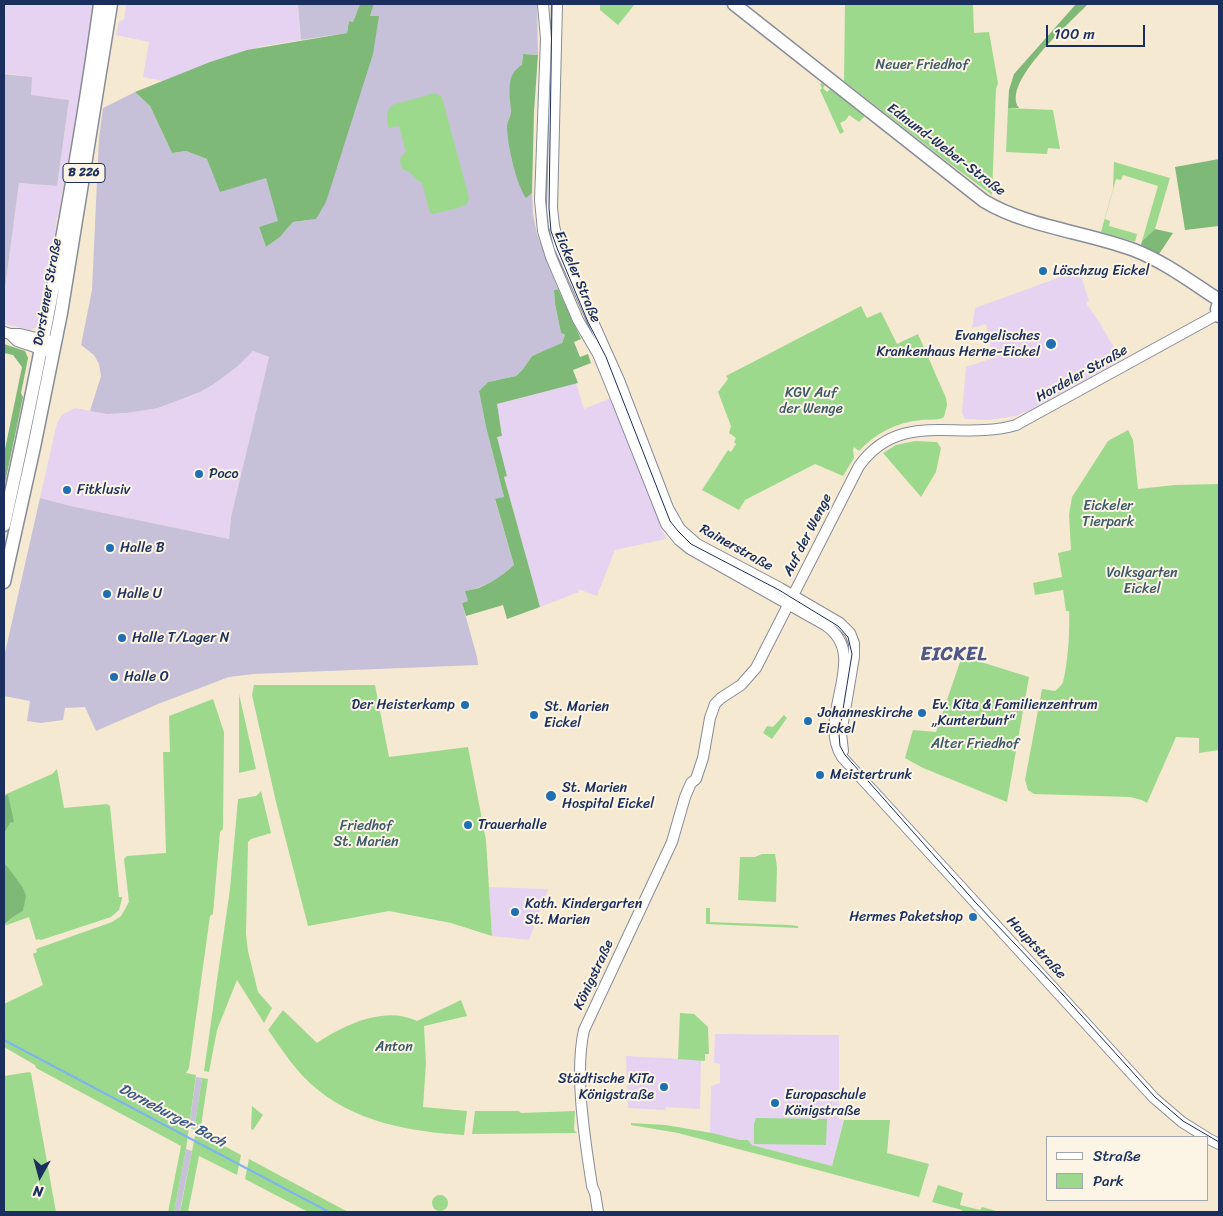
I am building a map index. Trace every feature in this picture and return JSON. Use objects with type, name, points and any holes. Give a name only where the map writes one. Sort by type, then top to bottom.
[{"type":"main road","name":"Dorstener Straße","points":[[4,525],[48,346],[100,4]]},
{"type":"main road","name":"Dorstener Straße","points":[[4,582],[111,4]]},
{"type":"main road","name":"Edmund-Weber-Straße","points":[[734,4],[981,198],[1006,212],[1136,250],[1184,275],[1219,308]]},
{"type":"street","name":"Eickeler Straße","points":[[543,4],[546,39],[540,200],[543,231],[551,257],[578,320],[598,354],[663,519],[682,538]]},
{"type":"street","name":"Eickeler Straße","points":[[557,4],[552,208],[555,232],[582,301],[619,380],[668,508],[682,538]]},
{"type":"street","name":"Hordeler Straße","points":[[952,430],[1004,429],[1016,426],[1219,308]]},
{"type":"street","points":[[7,333],[17,341],[48,346]]},
{"type":"street","name":"Auf der Wenge","points":[[721,698],[741,685],[753,673],[855,473],[870,452],[888,439],[903,433],[923,430],[952,430]]},
{"type":"street","name":"Rainerstraße","points":[[682,538],[753,572],[831,629],[841,640],[845,661],[833,729],[838,743]]},
{"type":"street","name":"Rainerstraße","points":[[791,600],[840,623],[850,633],[854,643],[854,657],[838,743]]},
{"type":"street","name":"Königstraße","points":[[598,1212],[592,1186],[582,1098],[581,1051],[584,1030],[670,848],[690,785],[696,779],[706,751],[704,747],[713,710],[721,698]]},
{"type":"street","name":"Hauptstraße","points":[[838,743],[854,768],[953,880],[1053,986],[1154,1098],[1182,1122],[1203,1136]]},
{"type":"street","name":"Königstraße","points":[[592,1186],[590,1192],[593,1212]]},
{"type":"shaded area","points":[[4,4],[96,4],[37,327],[30,330],[4,324],[4,296],[19,183],[57,186],[69,100],[30,95],[32,77],[4,73]]},
{"type":"shaded area","points":[[126,4],[298,4],[301,40],[264,46],[210,62],[163,81],[143,77],[149,42],[116,35],[119,21],[124,20]]},
{"type":"shaded area","points":[[298,4],[360,4],[353,22],[349,21],[347,33],[301,40]]},
{"type":"shaded area","points":[[374,4],[537,4],[538,55],[523,54],[522,65],[517,69],[510,85],[511,114],[507,124],[512,161],[532,193],[533,214],[537,234],[558,289],[554,290],[555,304],[561,333],[565,335],[562,343],[532,356],[516,376],[488,382],[479,391],[504,497],[495,500],[514,565],[493,582],[469,591],[467,590],[468,601],[462,603],[478,665],[253,674],[229,677],[158,704],[96,731],[85,707],[65,708],[63,720],[41,723],[27,721],[30,701],[4,696],[4,657],[40,498],[229,539],[231,517],[269,357],[253,351],[238,366],[214,384],[200,392],[158,408],[107,414],[90,411],[101,376],[99,364],[94,355],[81,345],[92,290],[99,138],[103,108],[135,92],[150,106],[172,153],[186,151],[266,178],[279,222],[259,227],[266,247],[280,237],[293,222],[316,219],[375,17],[370,16]]},
{"type":"shaded area","points":[[4,74],[32,77],[31,95],[69,100],[57,186],[19,183],[4,296]]},
{"type":"shaded area","name":"Evangelisches Krankenhaus Herne-Eickel","points":[[1080,272],[1089,301],[1086,303],[1121,360],[1035,408],[1016,416],[988,420],[965,419],[962,413],[966,367],[993,358],[986,324],[972,328],[975,308]]},
{"type":"shaded area","points":[[253,351],[269,357],[231,517],[229,539],[40,498],[57,423],[62,415],[75,408],[107,414],[158,408],[200,392],[214,384],[238,366]]},
{"type":"shaded area","points":[[576,383],[584,409],[611,398],[666,539],[615,550],[597,596],[578,589],[579,592],[540,607],[504,477],[507,476],[497,437],[502,436],[497,404]]},
{"type":"shaded area","name":"Kath. Kindergarten St. Marien","points":[[489,887],[548,889],[529,940],[492,936]]},
{"type":"shaded area","name":"Europaschule Königstraße","points":[[715,1034],[839,1035],[839,1119],[844,1120],[832,1166],[752,1145],[748,1140],[710,1133],[711,1087],[720,1083],[720,1064],[714,1063]]},
{"type":"shaded area","name":"Städtische KiTa Königstraße","points":[[626,1056],[701,1060],[700,1109],[666,1107],[665,1110],[628,1108]]},
{"type":"shaded area","points":[[196,1077],[202,1078],[194,1130],[189,1127]]},
{"type":"shaded area","points":[[186,1149],[192,1151],[180,1212],[174,1212]]},
{"type":"green space","points":[[360,4],[374,4],[370,16],[379,16],[373,54],[326,202],[316,219],[293,222],[280,237],[266,247],[259,227],[278,221],[266,178],[220,192],[207,159],[186,151],[172,153],[150,106],[135,92],[210,62],[247,50],[347,33],[349,21],[353,22]]},
{"type":"green space","points":[[600,4],[635,4],[618,25],[600,10]]},
{"type":"green space","name":"Neuer Friedhof","points":[[845,4],[973,4],[974,33],[989,32],[998,83],[996,89],[992,195],[844,81]]},
{"type":"green space","points":[[1076,4],[1088,4],[1040,53],[1028,69],[1016,97],[1019,108],[1008,108],[1009,90],[1014,74]]},
{"type":"green space","points":[[523,54],[538,55],[534,112],[532,193],[526,198],[522,192],[513,163],[507,126],[511,113],[511,79],[513,74],[522,65]]},
{"type":"green space","points":[[820,84],[825,85],[823,88],[827,92],[830,89],[865,116],[859,122],[849,115],[846,120],[840,123],[844,132],[840,134],[820,90],[822,88]]},
{"type":"green space","points":[[435,93],[442,97],[469,198],[467,204],[458,208],[433,214],[430,213],[422,183],[409,172],[402,169],[400,162],[403,154],[406,152],[399,126],[389,128],[387,119],[392,105]]},
{"type":"green space","points":[[1008,108],[1053,110],[1060,149],[1048,148],[1047,154],[1006,152]]},
{"type":"green space","points":[[1219,159],[1219,226],[1185,230],[1175,167]]},
{"type":"green space","points":[[1114,162],[1170,178],[1155,229],[1142,241],[1158,186],[1123,175],[1121,180],[1116,179],[1105,219],[1110,221],[1109,226],[1137,234],[1135,242],[1101,232],[1113,189]]},
{"type":"green space","points":[[1155,229],[1173,233],[1159,254],[1141,245],[1142,241]]},
{"type":"green space","points":[[558,289],[581,339],[574,342],[580,357],[588,354],[591,363],[573,370],[578,383],[497,404],[502,436],[497,437],[507,476],[504,477],[540,607],[507,619],[503,605],[466,616],[462,603],[468,601],[465,591],[479,588],[491,582],[514,565],[495,499],[504,497],[479,391],[488,382],[516,376],[532,356],[562,343],[565,335],[561,333],[555,304],[554,290]]},
{"type":"green space","name":"KGV Auf der Wenge","points":[[861,306],[867,318],[881,312],[897,344],[918,334],[946,398],[947,405],[944,417],[912,421],[895,426],[872,439],[859,451],[854,447],[854,458],[843,476],[815,464],[745,500],[739,510],[702,490],[728,450],[731,452],[736,444],[734,442],[736,438],[729,433],[731,426],[718,392],[728,379],[726,376]]},
{"type":"green space","points":[[4,344],[25,351],[28,358],[21,393],[23,397],[4,488],[4,454],[22,367],[13,355],[4,353]]},
{"type":"green space","name":"Volksgarten Eickel","points":[[1128,430],[1133,440],[1138,489],[1175,485],[1219,484],[1219,750],[1199,753],[1199,738],[1176,737],[1147,803],[1130,797],[1034,794],[1028,790],[1025,780],[1042,689],[1055,691],[1063,682],[1069,637],[1069,611],[1066,611],[1063,590],[1035,595],[1033,583],[1062,577],[1058,553],[1071,550],[1069,515],[1072,497],[1108,441]]},
{"type":"green space","points":[[915,441],[937,442],[941,448],[936,472],[921,497],[883,453],[896,445]]},
{"type":"green space","name":"Alter Friedhof","points":[[962,656],[1029,677],[1007,802],[923,768],[905,758],[913,730],[936,732]]},
{"type":"green space","name":"Friedhof St. Marien","points":[[254,685],[375,685],[389,757],[468,747],[486,840],[492,936],[451,923],[389,911],[308,926],[276,802],[252,695]]},
{"type":"green space","points":[[239,694],[256,769],[239,773]]},
{"type":"green space","points":[[213,699],[224,732],[223,829],[220,832],[213,914],[210,916],[189,1068],[186,1073],[196,1075],[186,1149],[174,1212],[168,1212],[181,1146],[36,1068],[35,1065],[4,1047],[4,1004],[43,985],[33,954],[37,952],[36,949],[112,922],[121,916],[129,902],[124,859],[127,856],[166,853],[163,752],[170,752],[169,716]]},
{"type":"green space","points":[[784,715],[787,718],[772,739],[763,733],[767,726],[773,727]]},
{"type":"green space","points":[[57,769],[64,808],[107,804],[110,806],[119,897],[122,897],[122,899],[119,910],[111,917],[36,940],[29,917],[4,926],[23,911],[24,904],[4,863],[4,834],[10,823],[13,822],[8,794],[4,797],[4,795],[52,774]]},
{"type":"green space","points":[[261,791],[271,833],[251,839],[248,842],[246,934],[258,992],[272,1008],[264,1023],[237,980],[217,1030],[209,1072],[204,1071],[230,889],[238,799],[256,796]]},
{"type":"green space","points":[[8,794],[14,822],[10,823],[4,834],[4,797]]},
{"type":"green space","points":[[762,854],[775,854],[777,867],[776,902],[738,900],[740,857],[755,857]]},
{"type":"green space","points":[[4,863],[23,888],[26,896],[23,911],[4,925]]},
{"type":"green space","points":[[706,908],[710,908],[710,922],[789,925],[798,926],[798,928],[706,924]]},
{"type":"green space","name":"Anton","points":[[461,1000],[467,1016],[424,1026],[426,1063],[423,1107],[467,1111],[464,1135],[403,1128],[383,1123],[345,1108],[327,1097],[299,1072],[268,1030],[283,1010],[317,1043],[339,1030],[365,1019],[392,1015],[417,1021]]},
{"type":"green space","points":[[680,1013],[694,1014],[708,1027],[709,1054],[705,1054],[705,1061],[678,1059]]},
{"type":"green space","points":[[31,1073],[56,1212],[4,1212],[4,1076]]},
{"type":"green space","points":[[202,1078],[208,1079],[200,1133],[241,1155],[237,1175],[199,1156],[188,1212],[180,1212],[196,1131],[194,1130]]},
{"type":"green space","points":[[252,1106],[263,1115],[253,1130],[251,1129]]},
{"type":"green space","points":[[475,1111],[519,1111],[521,1113],[575,1111],[574,1130],[577,1133],[472,1134]]},
{"type":"green space","points":[[756,1118],[827,1119],[826,1145],[754,1144],[754,1124]]},
{"type":"green space","points":[[844,1120],[890,1120],[887,1153],[929,1164],[919,1197],[678,1133],[631,1125],[631,1123],[666,1125],[748,1140],[752,1145],[832,1166]]},
{"type":"green space","points":[[249,1159],[348,1212],[308,1212],[245,1179]]},
{"type":"green space","points":[[938,1185],[963,1193],[960,1205],[980,1210],[982,1207],[1000,1212],[962,1212],[962,1210],[932,1202]]},
{"type":"green space","points":[[440,1195],[446,1197],[448,1203],[446,1209],[440,1211],[434,1209],[432,1203],[434,1197]]},
{"type":"waterway","name":"Dorneburger Bach","points":[[4,1040],[329,1212]]},
{"type":"tram line","points":[[552,4],[549,208],[551,231],[588,322],[606,357],[670,521],[691,544],[779,590],[838,626],[848,637],[852,654],[839,734],[840,746],[845,755],[976,903],[1054,985],[1155,1097],[1183,1121],[1219,1142]]},
{"type":"place","name":"Löschzug Eickel","points":[[1043,271]]},
{"type":"place","name":"Evangelisches Krankenhaus Herne-Eickel","points":[[1051,344]]},
{"type":"place","name":"Poco","points":[[199,474]]},
{"type":"place","name":"Fitklusiv","points":[[67,490]]},
{"type":"place","name":"Halle B","points":[[110,548]]},
{"type":"place","name":"Halle U","points":[[107,594]]},
{"type":"place","name":"Halle T/Lager N","points":[[122,638]]},
{"type":"place","name":"Halle O","points":[[114,677]]},
{"type":"place","name":"Der Heisterkamp","points":[[465,705]]},
{"type":"place","name":"Ev. Kita & Familienzentrum „Kunterbunt“","points":[[922,713]]},
{"type":"place","name":"St. Marien Eickel","points":[[534,715]]},
{"type":"place","name":"Johanneskirche Eickel","points":[[808,721]]},
{"type":"place","name":"Meistertrunk","points":[[820,775]]},
{"type":"place","name":"St. Marien Hospital Eickel","points":[[551,796]]},
{"type":"place","name":"Trauerhalle","points":[[468,825]]},
{"type":"place","name":"Kath. Kindergarten St. Marien","points":[[515,912]]},
{"type":"place","name":"Hermes Paketshop","points":[[973,917]]},
{"type":"place","name":"Städtische KiTa Königstraße","points":[[664,1087]]},
{"type":"place","name":"Europaschule Königstraße","points":[[775,1103]]},
{"type":"district","name":"EICKEL","points":[[954,655]]},
{"type":"park label","name":"Eickeler Tierpark","points":[[1108,514]]}]
